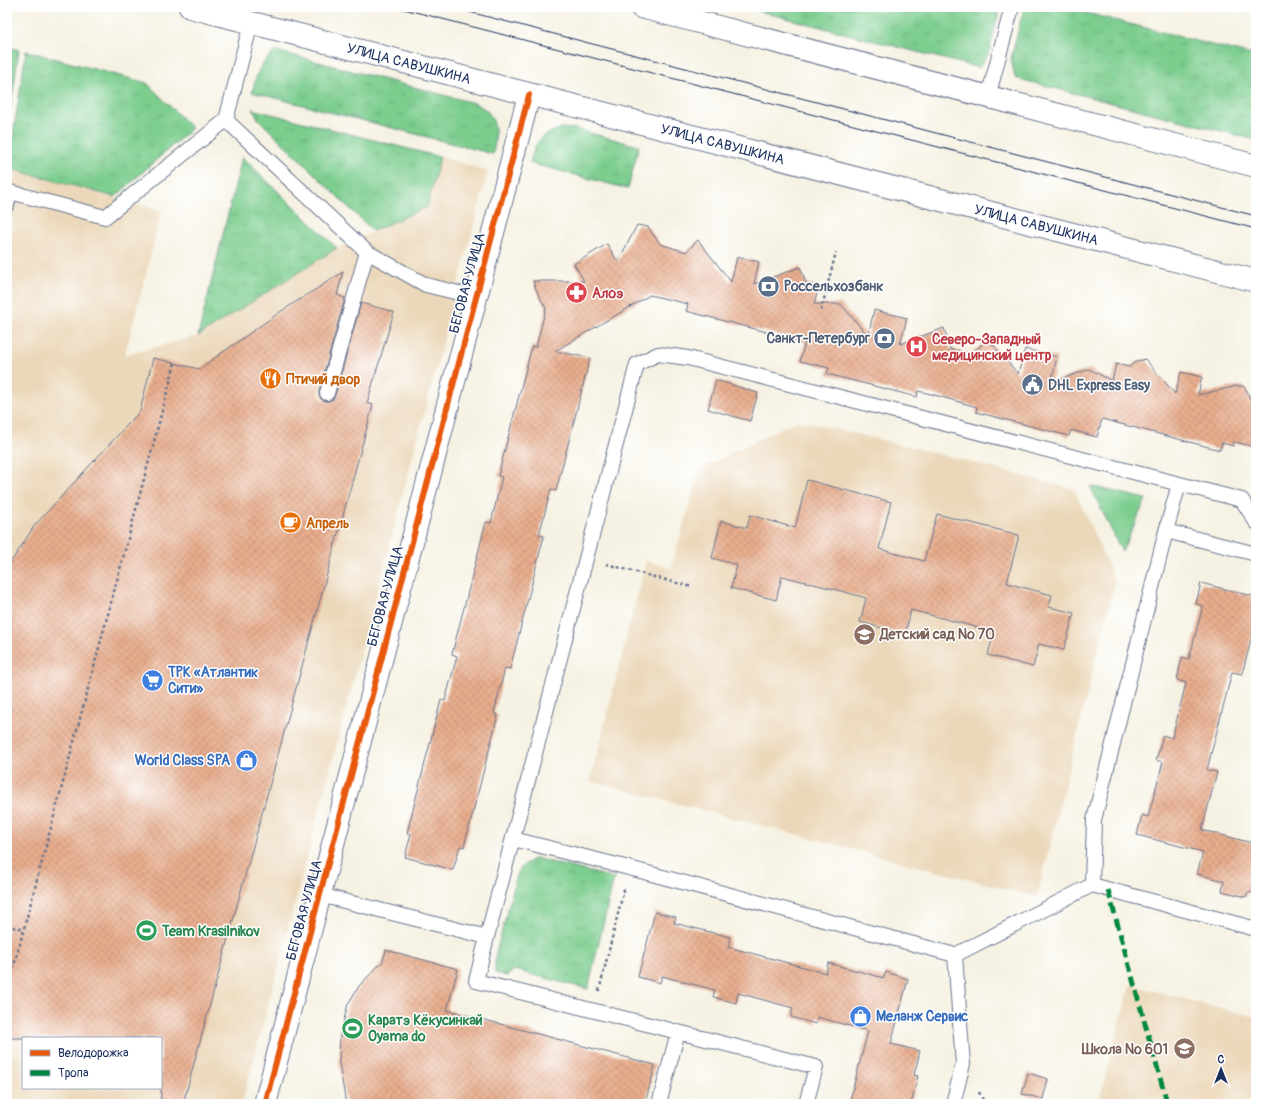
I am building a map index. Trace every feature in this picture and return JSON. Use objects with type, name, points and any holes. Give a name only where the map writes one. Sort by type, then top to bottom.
[{"type":"main road","name":"УЛИЦА САВУШКИНА","points":[[190,7],[1256,281]]},
{"type":"main road","points":[[641,7],[1256,166]]},
{"type":"main road","name":"БЕГОВАЯ УЛИЦА","points":[[265,1104],[529,95]]},
{"type":"lane","points":[[988,97],[1012,7]]},
{"type":"lane","points":[[7,205],[10,192],[105,217],[226,120],[251,23]]},
{"type":"lane","points":[[226,120],[367,252],[426,285],[476,297]]},
{"type":"lane","points":[[327,393],[367,252]]},
{"type":"lane","points":[[806,1104],[816,1067],[476,981],[637,364],[658,354],[688,358],[1242,500],[1256,522]]},
{"type":"lane","points":[[1092,885],[1094,820],[1179,484]]},
{"type":"lane","points":[[1166,531],[1256,554]]},
{"type":"lane","points":[[513,839],[629,868],[955,955],[1092,885],[1256,929]]},
{"type":"lane","points":[[320,895],[487,937]]},
{"type":"lane","points":[[952,1104],[963,1064],[955,955]]},
{"type":"lane","points":[[659,1104],[678,1032]]},
{"type":"path","points":[[821,311],[836,252]]},
{"type":"path","points":[[7,992],[175,363]]},
{"type":"path","points":[[586,559],[692,587]]},
{"type":"path","points":[[594,1011],[629,868]]},
{"type":"path","points":[[7,926],[24,929]]},
{"type":"shaded area","name":"ТРК «Атлантик Сити»","points":[[440,157],[488,171],[242,1104],[7,1104],[7,168],[162,211],[125,355],[198,336],[337,248],[427,207]]},
{"type":"shaded area","name":"Детский сад № 70","points":[[797,420],[927,451],[1074,489],[1115,581],[1037,897],[590,781],[646,561],[671,568],[700,469]]},
{"type":"shaded area","name":"Школа № 601","points":[[1130,985],[1256,1017],[1256,1104],[1098,1104]]},
{"type":"green space","points":[[743,7],[1000,7],[989,53],[979,68]]},
{"type":"green space","points":[[1024,7],[1063,7],[1256,56],[1256,140],[1015,78],[1011,59]]},
{"type":"green space","points":[[7,47],[19,50],[7,134]]},
{"type":"green space","points":[[26,51],[147,83],[192,128],[115,197],[8,168]]},
{"type":"green space","points":[[276,51],[474,103],[487,111],[495,126],[495,143],[493,154],[252,92],[262,65]]},
{"type":"green space","points":[[252,109],[440,157],[427,207],[373,231],[259,120]]},
{"type":"green space","points":[[561,128],[575,129],[639,146],[628,189],[530,163],[534,149],[540,140],[548,134]]},
{"type":"green space","points":[[242,157],[337,248],[198,336]]},
{"type":"green space","points":[[1090,486],[1146,499],[1122,552]]},
{"type":"green space","points":[[535,858],[614,878],[588,989],[514,970],[507,976],[495,973],[495,957],[518,871],[525,864]]},
{"type":"building","points":[[637,225],[648,227],[660,244],[686,252],[698,240],[731,282],[737,257],[759,262],[754,284],[800,267],[806,283],[819,287],[814,304],[841,304],[868,336],[874,310],[907,318],[900,344],[944,328],[950,349],[971,354],[988,339],[1018,374],[1025,349],[1057,357],[1051,383],[1089,369],[1112,381],[1116,364],[1129,367],[1136,362],[1145,359],[1175,394],[1181,372],[1202,377],[1198,395],[1243,386],[1250,399],[1256,400],[1256,447],[1234,442],[1233,446],[1222,443],[1220,450],[1102,419],[1097,437],[1071,430],[1069,436],[976,412],[977,407],[931,394],[918,391],[917,397],[827,374],[829,368],[800,361],[805,342],[686,311],[688,304],[650,295],[555,351],[590,358],[556,491],[551,489],[539,535],[544,536],[510,669],[505,668],[494,713],[498,715],[464,847],[460,846],[453,870],[405,857],[411,834],[407,833],[441,700],[445,701],[457,656],[452,654],[486,522],[491,523],[502,477],[498,476],[532,346],[536,347],[546,308],[533,281],[584,281],[574,264],[607,244],[618,262]]},
{"type":"building","name":"ТРК «Атлантик Сити»","points":[[343,272],[337,295],[345,298],[319,391],[321,399],[329,401],[333,399],[335,395],[361,303],[394,312],[367,403],[373,405],[183,1104],[161,1104],[162,1037],[7,1038],[7,568],[35,525],[140,411],[153,358],[199,369],[280,312]]},
{"type":"building","points":[[716,380],[758,393],[750,421],[708,409]]},
{"type":"building","points":[[807,480],[891,502],[879,549],[924,561],[937,514],[1019,535],[1007,583],[1052,595],[1049,607],[1074,613],[1064,650],[1039,644],[1033,667],[988,655],[994,632],[911,610],[905,634],[860,622],[866,598],[841,591],[782,576],[776,600],[731,588],[737,565],[712,558],[721,521],[747,528],[750,515],[795,528]]},
{"type":"building","points":[[1201,583],[1256,597],[1256,621],[1242,674],[1232,672],[1207,770],[1217,772],[1202,830],[1256,844],[1256,894],[1248,892],[1246,897],[1222,891],[1224,881],[1197,874],[1203,852],[1137,835],[1142,815],[1148,817],[1163,762],[1156,760],[1163,735],[1172,738],[1186,683],[1177,680],[1182,657],[1189,659],[1203,606],[1196,604]]},
{"type":"building","points":[[655,912],[676,917],[674,923],[730,937],[728,947],[826,973],[828,963],[884,978],[886,972],[908,979],[891,1044],[920,1051],[914,1075],[918,1076],[911,1104],[849,1104],[868,1031],[817,1017],[816,1024],[791,1017],[793,1008],[738,993],[736,1003],[713,997],[715,990],[662,976],[660,983],[638,977]]},
{"type":"building","points":[[386,950],[458,969],[447,1010],[655,1065],[645,1104],[346,1104],[339,1063],[340,1035],[348,1004],[359,986],[383,961]]},
{"type":"building","points":[[1028,1073],[1048,1079],[1043,1099],[1022,1094]]},
{"type":"tram line","points":[[396,7],[1256,229]]},
{"type":"tram line","points":[[450,7],[1256,216]]},
{"type":"marked path","points":[[1108,890],[1166,1099]]},
{"type":"cycle path","points":[[265,1104],[529,95]]},
{"type":"place","name":"Россельхозбанк","points":[[769,286]]},
{"type":"place","name":"Алоэ","points":[[576,293]]},
{"type":"place","name":"Санкт-Петербург","points":[[885,338]]},
{"type":"place","name":"Северо-Западный медицинский центр","points":[[916,347]]},
{"type":"place","name":"Птичий двор","points":[[270,379]]},
{"type":"place","name":"DHL Express Easy","points":[[1033,385]]},
{"type":"place","name":"Апрель","points":[[291,523]]},
{"type":"place","name":"Детский сад № 70","points":[[864,634]]},
{"type":"place","name":"ТРК «Атлантик Сити»","points":[[153,680]]},
{"type":"place","name":"World Class SPA","points":[[246,760]]},
{"type":"place","name":"Team Krasilnikov","points":[[146,931]]},
{"type":"place","name":"Меланж Сервис","points":[[860,1016]]},
{"type":"place","name":"Каратэ Кёкусинкай Oyama do","points":[[352,1028]]},
{"type":"place","name":"Школа № 601","points":[[1184,1049]]}]
